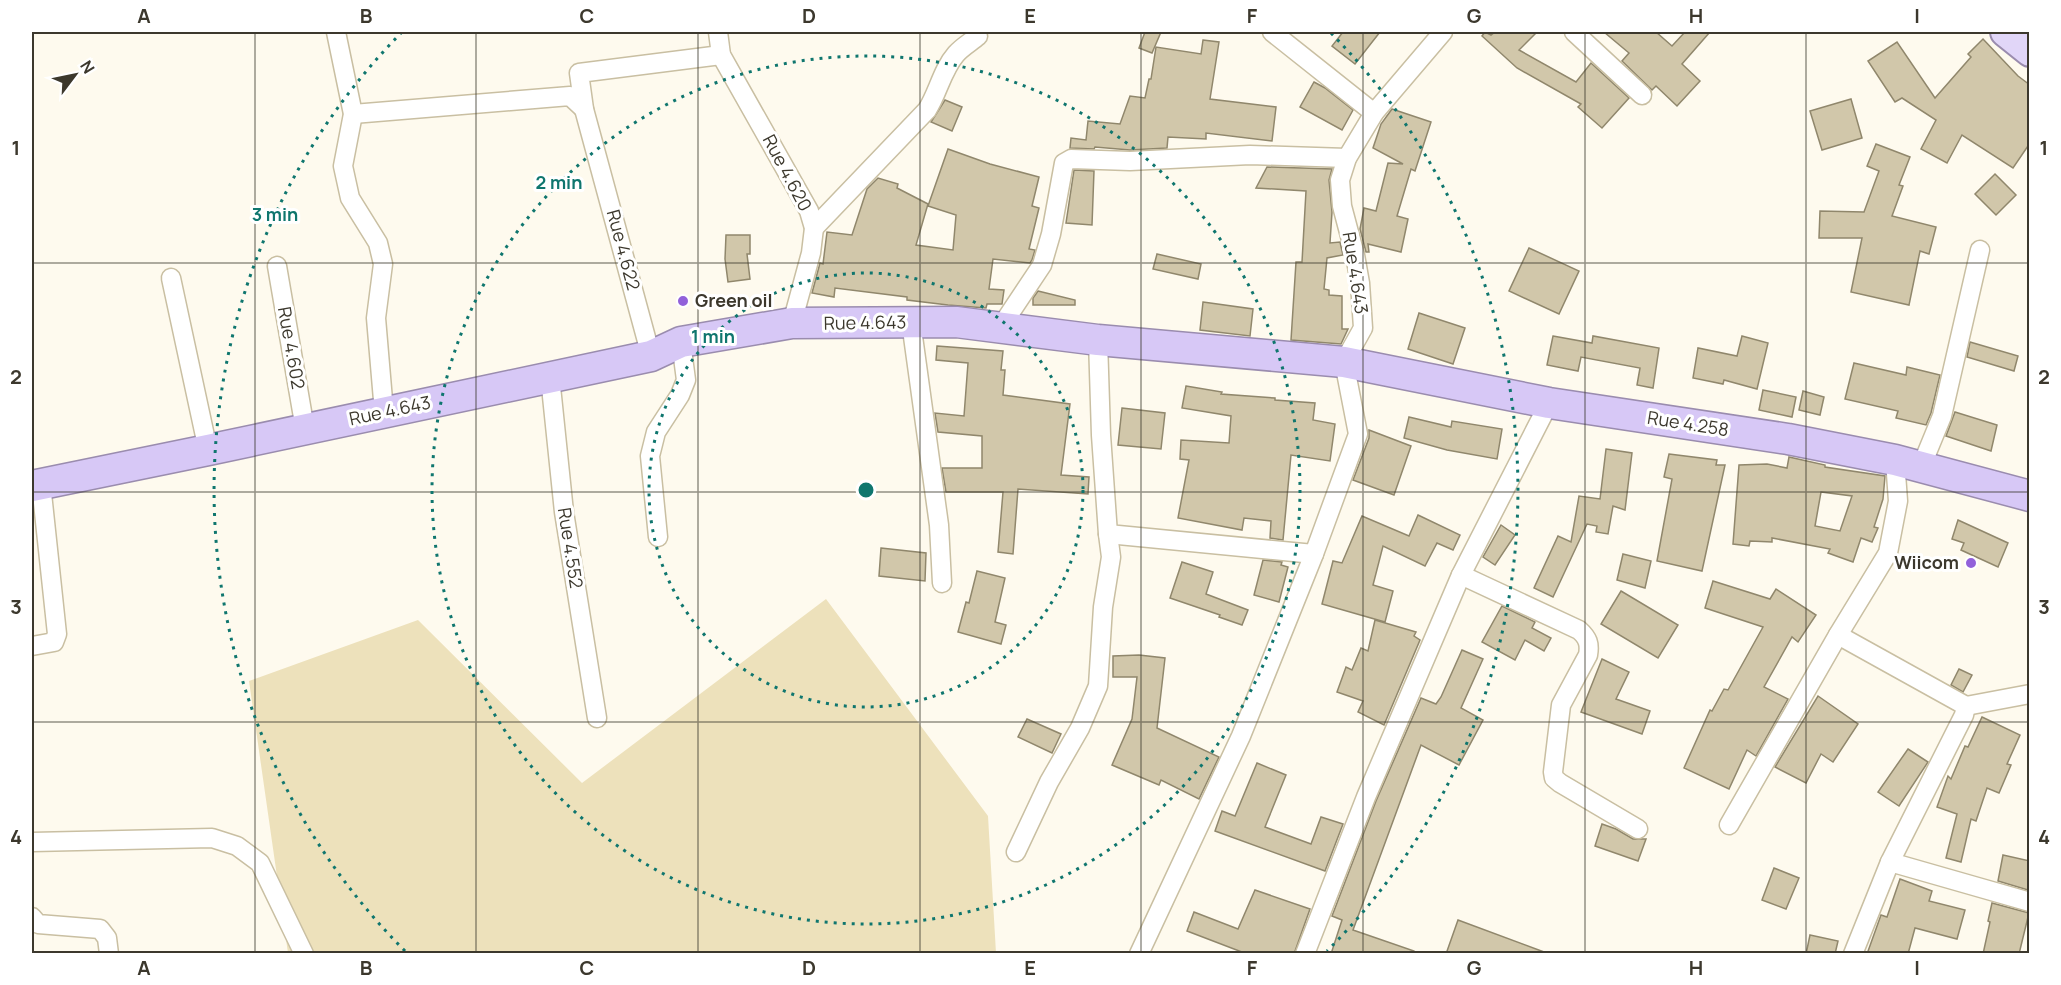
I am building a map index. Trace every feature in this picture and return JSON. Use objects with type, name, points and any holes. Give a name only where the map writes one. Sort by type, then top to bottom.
[{"type":"highway","name":"Rue 4.643","points":[[36,485],[651,356],[681,342],[792,324],[956,322],[1098,340],[1344,362]]},
{"type":"highway","name":"Rue 4.258","points":[[1344,362],[1549,402],[1788,439],[1908,464],[2030,496]]},
{"type":"main road","points":[[2006,32],[2030,52]]},
{"type":"street","points":[[336,32],[352,114],[343,166],[350,198],[378,243],[383,264],[376,318],[384,412]]},
{"type":"street","name":"Rue 4.620","points":[[718,32],[721,55],[809,211],[814,228],[811,253],[792,324]]},
{"type":"street","points":[[1272,32],[1374,113]]},
{"type":"street","name":"Rue 4.643","points":[[1344,362],[1363,328],[1360,283],[1342,206],[1340,180],[1347,158],[1374,113],[1443,32]]},
{"type":"street","points":[[1574,32],[1642,95]]},
{"type":"street","points":[[814,228],[927,110],[946,69],[956,54],[978,36]]},
{"type":"street","name":"Rue 4.622","points":[[651,356],[584,109],[579,73],[721,55]]},
{"type":"street","points":[[352,114],[570,96],[584,109]]},
{"type":"street","points":[[1000,328],[1042,265],[1051,234],[1064,163],[1071,159],[1130,161],[1250,155],[1347,158]]},
{"type":"street","points":[[1729,825],[1888,553],[1908,464],[1942,416],[1980,250]]},
{"type":"street","name":"Rue 4.602","points":[[277,266],[305,429]]},
{"type":"street","points":[[171,278],[208,450]]},
{"type":"street","points":[[911,322],[939,525],[942,583]]},
{"type":"street","points":[[1016,852],[1049,782],[1080,728],[1098,686],[1104,607],[1111,557],[1101,435],[1098,340]]},
{"type":"street","points":[[658,537],[650,456],[656,432],[680,395],[686,380],[681,342]]},
{"type":"street","points":[[1139,954],[1241,736],[1314,554],[1358,434],[1344,362]]},
{"type":"street","name":"Rue 4.552","points":[[550,377],[564,512],[597,718]]},
{"type":"street","points":[[1305,954],[1366,797],[1461,575],[1549,402]]},
{"type":"street","points":[[32,646],[54,642],[57,634],[36,485]]},
{"type":"street","points":[[1108,534],[1314,554]]},
{"type":"street","points":[[1461,575],[1579,630],[1586,636],[1590,646],[1588,655],[1560,705],[1554,778],[1638,829]]},
{"type":"street","points":[[1838,635],[1966,706],[2030,694]]},
{"type":"street","points":[[1853,954],[1890,862],[1961,721],[1966,706]]},
{"type":"street","points":[[32,842],[212,838],[237,846],[260,863],[304,954]]},
{"type":"street","points":[[1890,862],[2030,902]]},
{"type":"street","points":[[32,917],[38,924],[100,929],[107,938],[109,954]]},
{"type":"shaded area","points":[[826,599],[988,816],[996,953],[288,953],[249,681],[418,620],[582,783]]},
{"type":"building","points":[[1145,32],[1161,32],[1152,53],[1139,48]]},
{"type":"building","points":[[1343,32],[1380,32],[1355,64],[1332,46]]},
{"type":"building","points":[[1485,32],[1491,35],[1495,32],[1537,32],[1519,50],[1576,82],[1591,63],[1629,98],[1602,128],[1578,107],[1581,104],[1517,68],[1482,36]]},
{"type":"building","points":[[1604,32],[1656,32],[1672,46],[1685,32],[1710,32],[1682,64],[1700,81],[1677,106],[1656,86],[1652,90],[1622,61],[1629,53]]},
{"type":"building","points":[[1983,39],[2018,76],[2030,85],[2030,143],[2013,168],[1962,135],[1947,163],[1921,149],[1936,120],[1902,98],[1895,102],[1868,61],[1897,42],[1935,98],[1971,57],[1968,54]]},
{"type":"building","points":[[1203,40],[1219,42],[1210,99],[1276,107],[1272,141],[1206,133],[1206,139],[1168,137],[1167,148],[1130,150],[1095,147],[1094,149],[1070,148],[1071,138],[1086,140],[1088,121],[1120,124],[1130,96],[1145,98],[1149,79],[1151,79],[1156,47],[1201,54]]},
{"type":"building","points":[[1314,82],[1353,110],[1342,130],[1300,107]]},
{"type":"building","points":[[1851,99],[1862,138],[1822,150],[1810,111]]},
{"type":"building","points":[[945,100],[962,107],[952,131],[931,122]]},
{"type":"building","points":[[1392,109],[1431,122],[1415,171],[1411,169],[1397,216],[1408,219],[1401,252],[1368,244],[1369,252],[1366,252],[1360,229],[1364,208],[1376,211],[1388,163],[1403,164],[1373,148],[1381,124]]},
{"type":"building","points":[[1876,144],[1910,157],[1899,185],[1903,186],[1892,216],[1936,227],[1929,254],[1920,251],[1909,305],[1851,292],[1862,238],[1819,238],[1820,211],[1864,212],[1879,171],[1867,166]]},
{"type":"building","points":[[948,149],[990,164],[1039,177],[1032,206],[1039,208],[1029,249],[1035,250],[1032,260],[1030,263],[993,259],[989,289],[1004,290],[1002,304],[987,304],[986,308],[948,305],[907,300],[907,297],[835,288],[834,297],[812,293],[820,263],[823,264],[827,232],[852,235],[867,189],[878,178],[898,184],[897,188],[928,204],[916,245],[953,250],[956,215],[928,206]]},
{"type":"building","points":[[1267,167],[1332,169],[1329,180],[1332,212],[1330,243],[1340,242],[1343,255],[1327,258],[1324,289],[1329,290],[1329,295],[1342,296],[1342,329],[1348,329],[1341,344],[1291,340],[1296,262],[1302,262],[1306,191],[1256,188]]},
{"type":"building","points":[[1074,170],[1094,171],[1092,225],[1066,223]]},
{"type":"building","points":[[1995,174],[2016,195],[1996,215],[1975,194]]},
{"type":"building","points":[[726,235],[750,235],[750,254],[747,254],[750,279],[728,282],[725,259]]},
{"type":"building","points":[[1529,248],[1579,271],[1559,314],[1509,291]]},
{"type":"building","points":[[1157,254],[1201,264],[1198,279],[1153,269]]},
{"type":"building","points":[[1038,291],[1075,300],[1075,305],[1033,305],[1033,298]]},
{"type":"building","points":[[1203,302],[1253,309],[1250,336],[1200,330]]},
{"type":"building","points":[[1419,313],[1465,328],[1453,364],[1408,349]]},
{"type":"building","points":[[1553,336],[1592,343],[1593,336],[1659,348],[1653,388],[1637,385],[1640,368],[1581,357],[1578,371],[1547,365]]},
{"type":"building","points":[[1742,336],[1768,343],[1757,389],[1724,380],[1723,384],[1693,378],[1698,348],[1737,356]]},
{"type":"building","points":[[1970,342],[2018,356],[2014,371],[1967,357]]},
{"type":"building","points":[[937,346],[1003,351],[1001,370],[1005,370],[1003,395],[1070,404],[1061,475],[1089,477],[1088,494],[1018,489],[1013,554],[998,552],[1003,492],[946,492],[942,468],[982,468],[982,436],[938,432],[935,413],[964,416],[968,363],[936,360]]},
{"type":"building","points":[[1854,363],[1906,375],[1907,367],[1940,375],[1926,425],[1896,418],[1898,411],[1845,399]]},
{"type":"building","points":[[1186,386],[1222,392],[1221,394],[1315,403],[1313,420],[1335,424],[1330,461],[1291,455],[1283,540],[1270,538],[1271,521],[1244,518],[1242,530],[1178,518],[1189,460],[1180,459],[1181,440],[1229,443],[1231,416],[1182,408]]},
{"type":"building","points":[[1763,390],[1796,397],[1792,417],[1759,410]]},
{"type":"building","points":[[1803,391],[1824,397],[1820,415],[1799,410]]},
{"type":"building","points":[[1122,408],[1165,413],[1161,449],[1118,445]]},
{"type":"building","points":[[1955,412],[1997,425],[1991,451],[1946,436]]},
{"type":"building","points":[[1409,417],[1451,427],[1452,421],[1502,429],[1497,459],[1447,450],[1404,438]]},
{"type":"building","points":[[1369,430],[1411,446],[1394,495],[1353,480],[1369,438]]},
{"type":"building","points":[[1606,449],[1632,453],[1625,510],[1613,506],[1608,534],[1596,532],[1597,526],[1587,524],[1553,597],[1534,588],[1558,536],[1571,542],[1579,496],[1600,499]]},
{"type":"building","points":[[1669,454],[1717,460],[1716,465],[1725,465],[1702,571],[1657,561],[1672,479],[1664,477]]},
{"type":"building","points":[[1789,457],[1825,465],[1825,467],[1885,476],[1883,499],[1874,527],[1878,528],[1872,542],[1861,538],[1853,562],[1828,553],[1830,549],[1772,538],[1772,542],[1750,541],[1749,546],[1733,544],[1739,465],[1767,464],[1787,468]],"holes":[[[1821,492],[1852,496],[1840,531],[1815,526]]]},
{"type":"building","points":[[1418,515],[1460,535],[1453,550],[1437,543],[1425,566],[1383,546],[1373,585],[1393,591],[1385,622],[1322,604],[1333,561],[1342,563],[1362,516],[1409,536]]},
{"type":"building","points":[[1958,520],[2008,543],[1998,567],[1961,550],[1964,543],[1952,539]]},
{"type":"building","points":[[1501,525],[1515,535],[1495,565],[1483,557]]},
{"type":"building","points":[[881,548],[926,553],[925,581],[879,576]]},
{"type":"building","points":[[1623,554],[1651,561],[1645,588],[1617,580]]},
{"type":"building","points":[[1263,560],[1282,562],[1281,565],[1288,567],[1279,602],[1254,595]]},
{"type":"building","points":[[1182,562],[1213,572],[1206,594],[1248,610],[1242,625],[1170,598]]},
{"type":"building","points":[[977,571],[1005,578],[995,622],[1006,625],[1001,644],[958,632],[966,602],[969,603]]},
{"type":"building","points":[[1713,581],[1770,599],[1776,589],[1816,615],[1798,642],[1792,637],[1764,687],[1788,699],[1756,756],[1747,750],[1729,789],[1684,768],[1710,710],[1712,711],[1724,689],[1728,690],[1763,627],[1705,608]]},
{"type":"building","points":[[1621,591],[1678,625],[1658,658],[1601,624]]},
{"type":"building","points":[[1502,606],[1535,622],[1532,628],[1551,638],[1544,651],[1525,640],[1515,660],[1482,642]]},
{"type":"building","points":[[1375,620],[1416,632],[1414,636],[1420,640],[1384,725],[1358,712],[1363,701],[1337,692],[1346,667],[1352,670],[1361,648],[1368,651]]},
{"type":"building","points":[[1462,650],[1483,659],[1461,708],[1483,720],[1459,765],[1421,745],[1353,930],[1414,951],[1414,954],[1331,954],[1342,920],[1332,916],[1376,801],[1421,698],[1436,704]]},
{"type":"building","points":[[1139,655],[1165,658],[1157,728],[1219,757],[1199,799],[1161,780],[1159,785],[1112,765],[1132,719],[1137,677],[1113,677],[1113,656]]},
{"type":"building","points":[[1602,659],[1629,672],[1616,699],[1650,711],[1642,734],[1581,712]]},
{"type":"building","points":[[1959,669],[1972,675],[1963,692],[1951,685]]},
{"type":"building","points":[[1818,696],[1858,724],[1833,762],[1821,754],[1806,783],[1775,767]]},
{"type":"building","points":[[1982,717],[2020,735],[2007,764],[2011,765],[1999,793],[1987,788],[1976,821],[1971,819],[1961,862],[1946,858],[1957,814],[1937,807],[1948,776],[1951,779],[1965,746],[1968,747]]},
{"type":"building","points":[[1027,719],[1061,734],[1052,753],[1018,737]]},
{"type":"building","points":[[1908,749],[1928,762],[1899,806],[1878,792]]},
{"type":"building","points":[[1257,763],[1286,775],[1265,827],[1311,844],[1321,817],[1343,824],[1325,871],[1215,831],[1222,811],[1235,816]]},
{"type":"building","points":[[1602,824],[1633,839],[1646,839],[1638,861],[1595,846]]},
{"type":"building","points":[[2003,855],[2030,861],[2028,890],[1998,881]]},
{"type":"building","points":[[1774,868],[1799,878],[1786,909],[1762,900]]},
{"type":"building","points":[[1900,879],[1932,891],[1929,901],[1965,910],[1957,939],[1915,928],[1908,954],[1867,954],[1881,915],[1887,917]]},
{"type":"building","points":[[1255,890],[1310,909],[1294,954],[1247,954],[1187,931],[1194,912],[1238,929]]},
{"type":"building","points":[[1992,903],[2029,913],[2019,954],[1983,954]]},
{"type":"building","points":[[1458,920],[1544,952],[1543,954],[1446,954]]},
{"type":"building","points":[[1810,935],[1838,941],[1835,954],[1806,954]]},
{"type":"place","name":"Green oil","points":[[683,301]]},
{"type":"place","name":"Wiicom","points":[[1971,563]]}]
